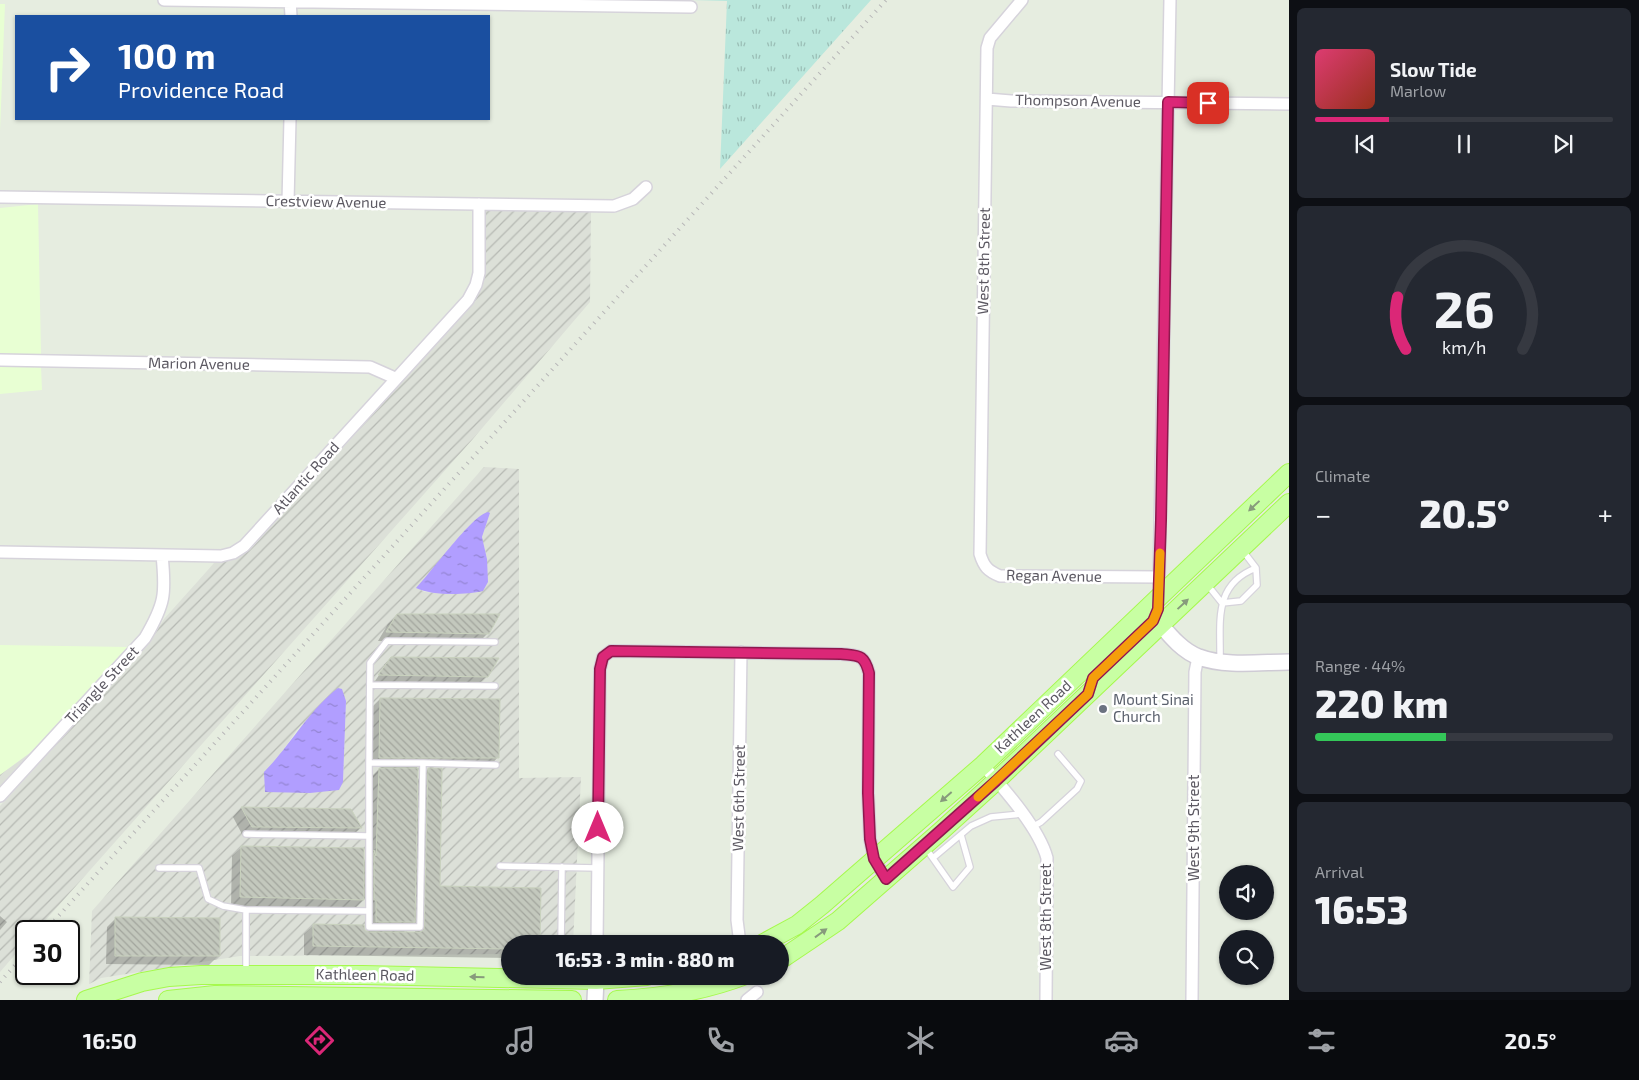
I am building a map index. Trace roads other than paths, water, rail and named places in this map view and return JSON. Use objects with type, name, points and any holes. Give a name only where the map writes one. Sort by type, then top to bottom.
[{"type":"main road","name":"Kathleen Road","points":[[779,935],[797,925],[983,765],[1289,473]]},
{"type":"main road","name":"Kathleen Road","points":[[789,954],[838,921],[886,879],[929,852],[966,819],[996,781],[1289,504]]},
{"type":"main road","points":[[1088,694],[1093,678],[1153,621],[1158,609],[1158,596]]},
{"type":"main road","name":"Kathleen Road","points":[[86,1000],[135,984],[169,977],[246,974],[501,977]]},
{"type":"main road","points":[[128,1000],[139,994],[159,989],[232,982],[246,974]]},
{"type":"main road","points":[[244,998],[256,986],[267,983],[306,982],[330,974]]},
{"type":"main road","points":[[617,1000],[661,997],[715,985]]},
{"type":"main road","name":"Kathleen Road","points":[[168,1000],[215,995],[244,998],[572,1000]]},
{"type":"street","points":[[164,0],[691,7]]},
{"type":"street","name":"West 8th Street","points":[[980,534],[987,48],[990,38],[1022,0]]},
{"type":"street","points":[[1158,596],[1170,0]]},
{"type":"street","points":[[290,1],[291,15]]},
{"type":"street","name":"Thompson Avenue","points":[[986,98],[1011,101],[1289,104]]},
{"type":"street","points":[[288,202],[290,120]]},
{"type":"street","name":"Crestview Avenue","points":[[0,197],[614,206],[633,199],[646,187]]},
{"type":"street","name":"Atlantic Road","points":[[0,552],[221,556],[233,553],[244,546],[468,300],[476,285],[479,273],[479,204]]},
{"type":"street","name":"Marion Avenue","points":[[0,360],[370,367],[395,378]]},
{"type":"street","name":"Regan Avenue","points":[[980,534],[980,554],[983,565],[990,572],[1000,576],[1159,577]]},
{"type":"street","name":"Triangle Street","points":[[0,796],[145,638],[156,620],[163,601],[165,583],[162,555]]},
{"type":"street","points":[[1161,625],[1174,640],[1198,657],[1220,662],[1289,662]]},
{"type":"street","points":[[597,935],[600,669],[603,657],[611,651],[841,654],[859,656],[866,661],[869,673],[868,793],[870,839],[874,859],[886,879]]},
{"type":"street","name":"West 6th Street","points":[[739,935],[737,920],[741,652]]},
{"type":"street","name":"West 9th Street","points":[[1192,1000],[1195,672],[1198,657]]},
{"type":"street","name":"West 8th Street","points":[[983,765],[1032,828],[1048,858],[1046,1000]]},
{"type":"street","points":[[595,1000],[596,985]]},
{"type":"street","points":[[746,1000],[757,992]]},
{"type":"lane","points":[[1222,603],[1241,601],[1257,585],[1256,568],[1241,550]]},
{"type":"lane","points":[[1220,662],[1222,603],[1228,589],[1244,573],[1256,568]]},
{"type":"lane","points":[[1206,583],[1222,603]]},
{"type":"lane","points":[[423,763],[420,927],[369,926],[370,663],[387,641],[495,642]]},
{"type":"lane","points":[[370,685],[495,686]]},
{"type":"lane","points":[[1032,828],[1041,822],[1081,784],[1081,781],[1058,754]]},
{"type":"lane","points":[[369,763],[496,765]]},
{"type":"lane","points":[[961,835],[929,852],[953,887],[970,867],[961,835],[966,819],[1022,814]]},
{"type":"lane","points":[[246,834],[369,836]]},
{"type":"lane","points":[[500,866],[598,868]]},
{"type":"lane","points":[[561,935],[562,867]]},
{"type":"lane","points":[[159,868],[199,868],[208,898],[223,906],[246,910],[369,911]]},
{"type":"lane","points":[[246,910],[246,974]]},
{"type":"water","points":[[488,512],[490,513],[482,537],[487,559],[488,582],[483,591],[449,594],[423,591],[416,588],[462,533]]},
{"type":"water","points":[[338,688],[342,689],[346,701],[343,782],[339,790],[310,793],[265,792],[264,772],[309,717]]},
{"type":"railway","points":[[55,920],[886,0]]},
{"type":"railway","points":[[0,982],[15,965]]},
{"type":"place","name":"Mount Sinai Church","points":[[1103,709]]}]
